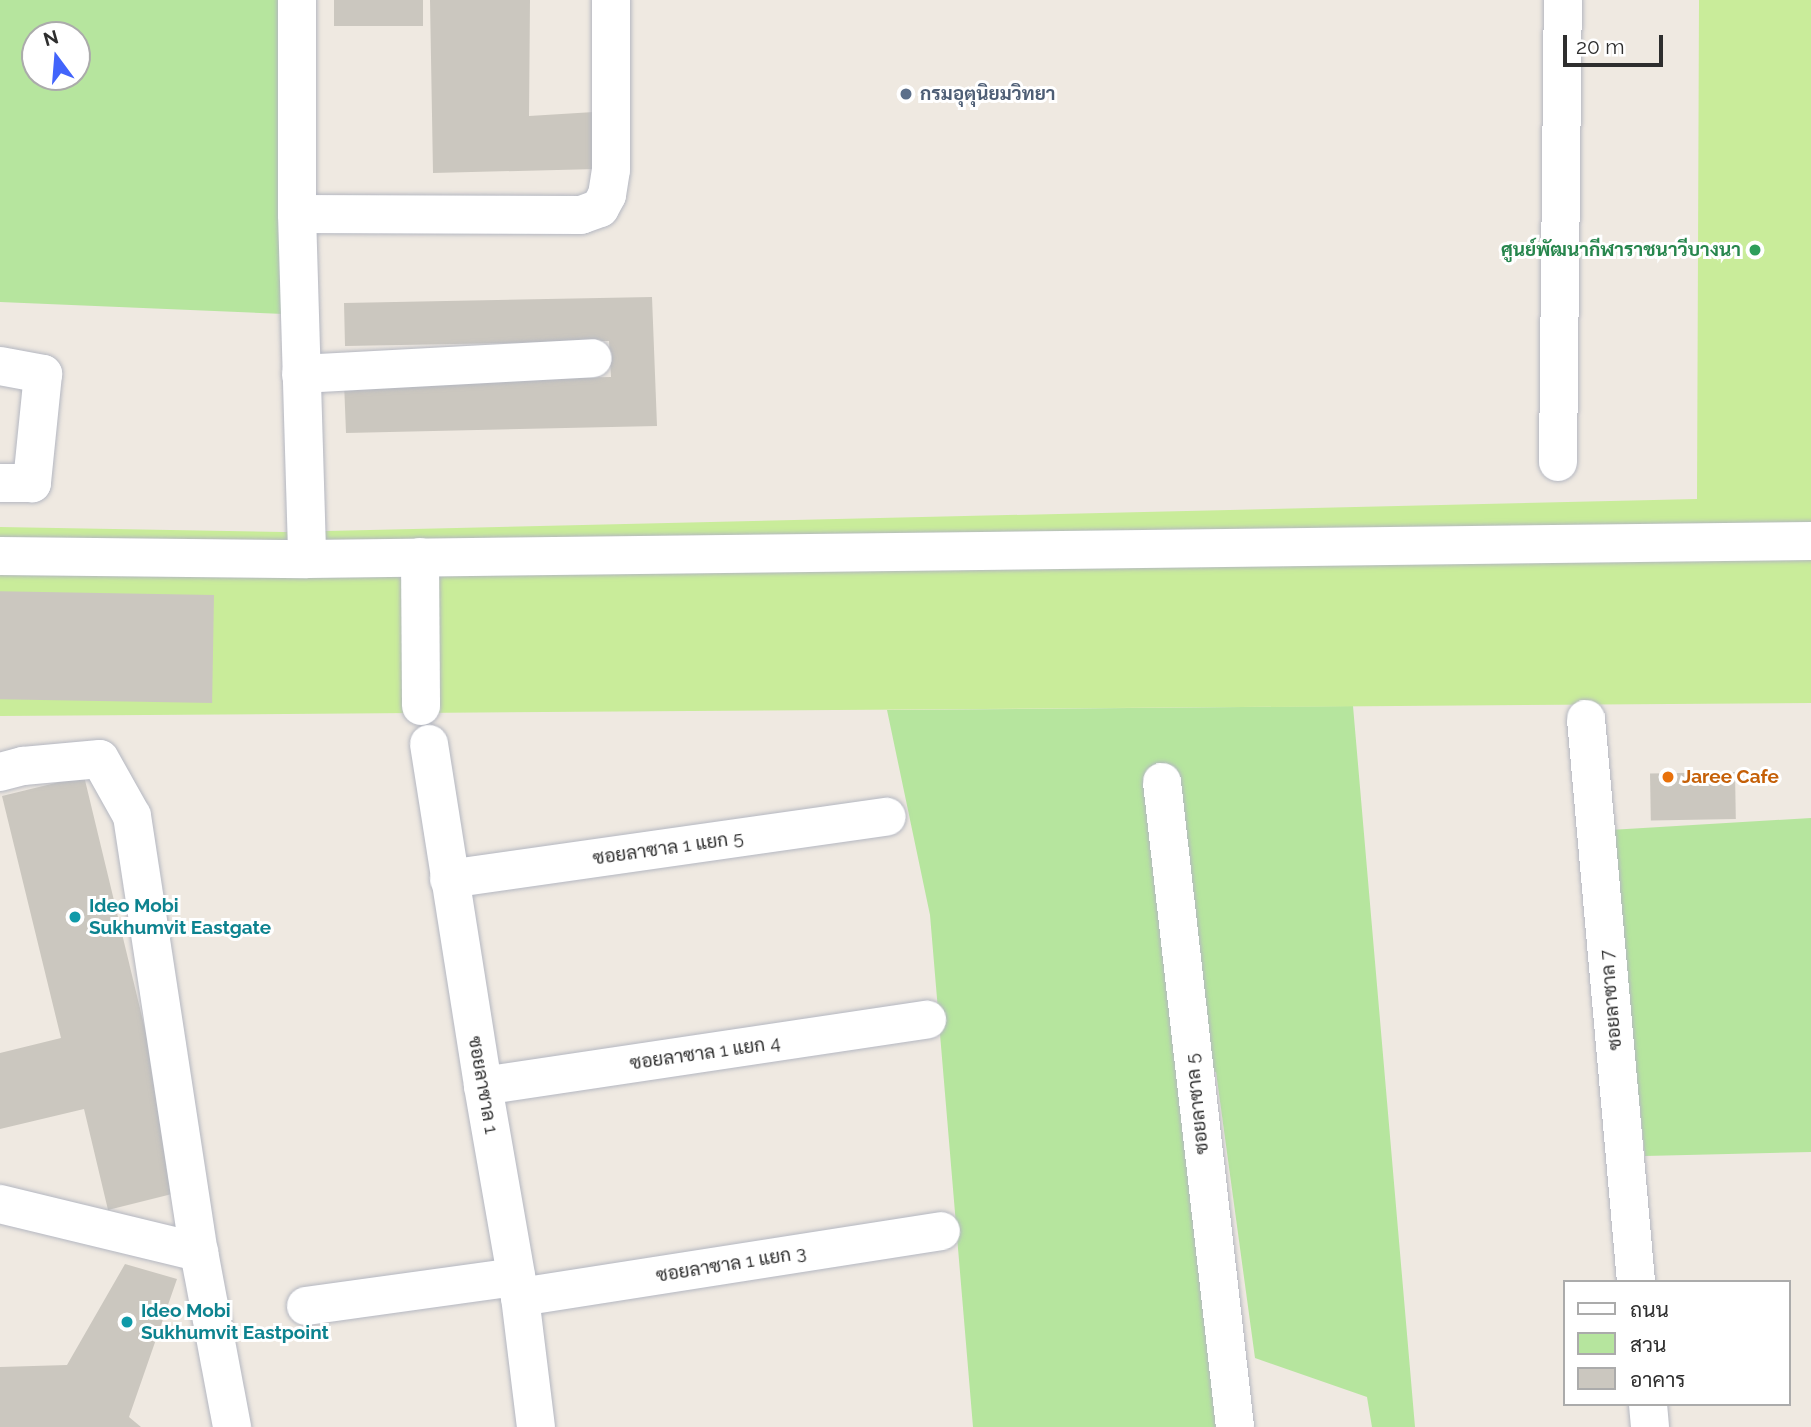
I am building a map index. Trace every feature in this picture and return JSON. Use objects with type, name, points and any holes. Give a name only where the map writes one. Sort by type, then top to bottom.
[{"type":"street","points":[[297,0],[297,214],[307,559]]},
{"type":"street","points":[[297,214],[581,215],[600,208],[607,195],[611,170],[611,0]]},
{"type":"street","points":[[1558,462],[1563,0]]},
{"type":"street","points":[[301,374],[593,358]]},
{"type":"street","points":[[0,366],[43,374],[32,483],[0,483]]},
{"type":"street","points":[[0,556],[307,559],[1811,541]]},
{"type":"street","points":[[420,557],[421,706]]},
{"type":"street","name":"ซอยลาซาล 7","points":[[1586,719],[1636,1280]]},
{"type":"street","name":"ซอยลาซาล 1","points":[[429,744],[482,1086],[518,1287],[536,1427]]},
{"type":"street","points":[[0,772],[23,766],[100,759],[132,817],[199,1252],[232,1427]]},
{"type":"street","name":"ซอยลาซาล 5","points":[[1163,782],[1235,1427]]},
{"type":"street","name":"ซอยลาซาล 1 แยก 5","points":[[449,879],[887,817]]},
{"type":"street","name":"ซอยลาซาล 1 แยก 4","points":[[482,1086],[927,1020]]},
{"type":"street","points":[[0,1204],[199,1252]]},
{"type":"street","name":"ซอยลาซาล 1 แยก 3","points":[[306,1306],[518,1287],[941,1231]]},
{"type":"street","points":[[1647,1406],[1650,1427]]},
{"type":"green space","points":[[0,0],[282,0],[284,314],[0,302]]},
{"type":"green space","name":"ศูนย์พัฒนากีฬาราชนาวีบางนา","points":[[1699,0],[1811,0],[1811,703],[0,716],[0,527],[284,532],[1697,499]]},
{"type":"green space","points":[[1353,706],[1415,1427],[1372,1427],[1367,1397],[1255,1358],[1216,1072],[1177,1068],[1216,1427],[973,1427],[930,915],[887,710]]},
{"type":"green space","points":[[1811,818],[1811,1152],[1645,1156],[1610,830]]},
{"type":"building","points":[[334,0],[423,0],[423,26],[334,26]]},
{"type":"building","points":[[430,0],[530,0],[529,116],[594,112],[597,169],[433,173]]},
{"type":"building","points":[[652,297],[657,426],[346,433],[344,382],[611,377],[609,341],[345,346],[344,303]]},
{"type":"building","points":[[0,591],[214,595],[212,703],[0,699]]},
{"type":"building","points":[[1735,772],[1736,819],[1651,820],[1650,773]]},
{"type":"building","name":"Ideo Mobi Sukhumvit Eastgate","points":[[84,776],[184,1191],[108,1210],[84,1109],[0,1129],[0,1053],[61,1038],[2,796]]},
{"type":"building","name":"Ideo Mobi Sukhumvit Eastpoint","points":[[125,1264],[177,1279],[129,1417],[141,1427],[0,1427],[0,1367],[67,1365]]},
{"type":"place","name":"กรมอุตุนิยมวิทยา","points":[[906,94]]},
{"type":"place","name":"ศูนย์พัฒนากีฬาราชนาวีบางนา","points":[[1755,250]]},
{"type":"place","name":"Jaree Cafe","points":[[1668,777]]},
{"type":"place","name":"Ideo Mobi Sukhumvit Eastgate","points":[[75,917]]},
{"type":"place","name":"Ideo Mobi Sukhumvit Eastpoint","points":[[127,1322]]}]
